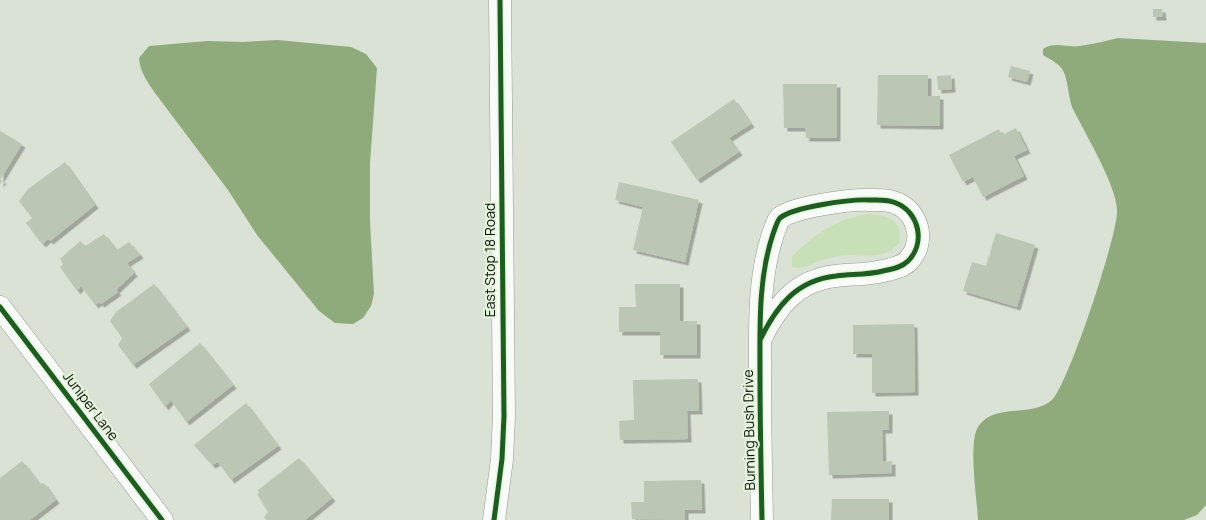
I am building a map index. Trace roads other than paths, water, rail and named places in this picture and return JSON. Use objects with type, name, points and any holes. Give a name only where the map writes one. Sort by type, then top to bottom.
[{"type":"street","name":"East Stop 18 Road","points":[[494,520],[502,459],[504,416],[500,0]]},
{"type":"street","name":"Burning Bush Drive","points":[[760,340],[771,318],[787,297],[809,284],[833,276],[876,273],[889,270],[908,261],[917,245],[918,231],[914,218],[907,209],[895,202],[859,200],[802,209],[780,218],[768,250],[763,276],[760,340],[762,520]]},
{"type":"street","name":"Juniper Lane","points":[[0,307],[162,520]]}]
